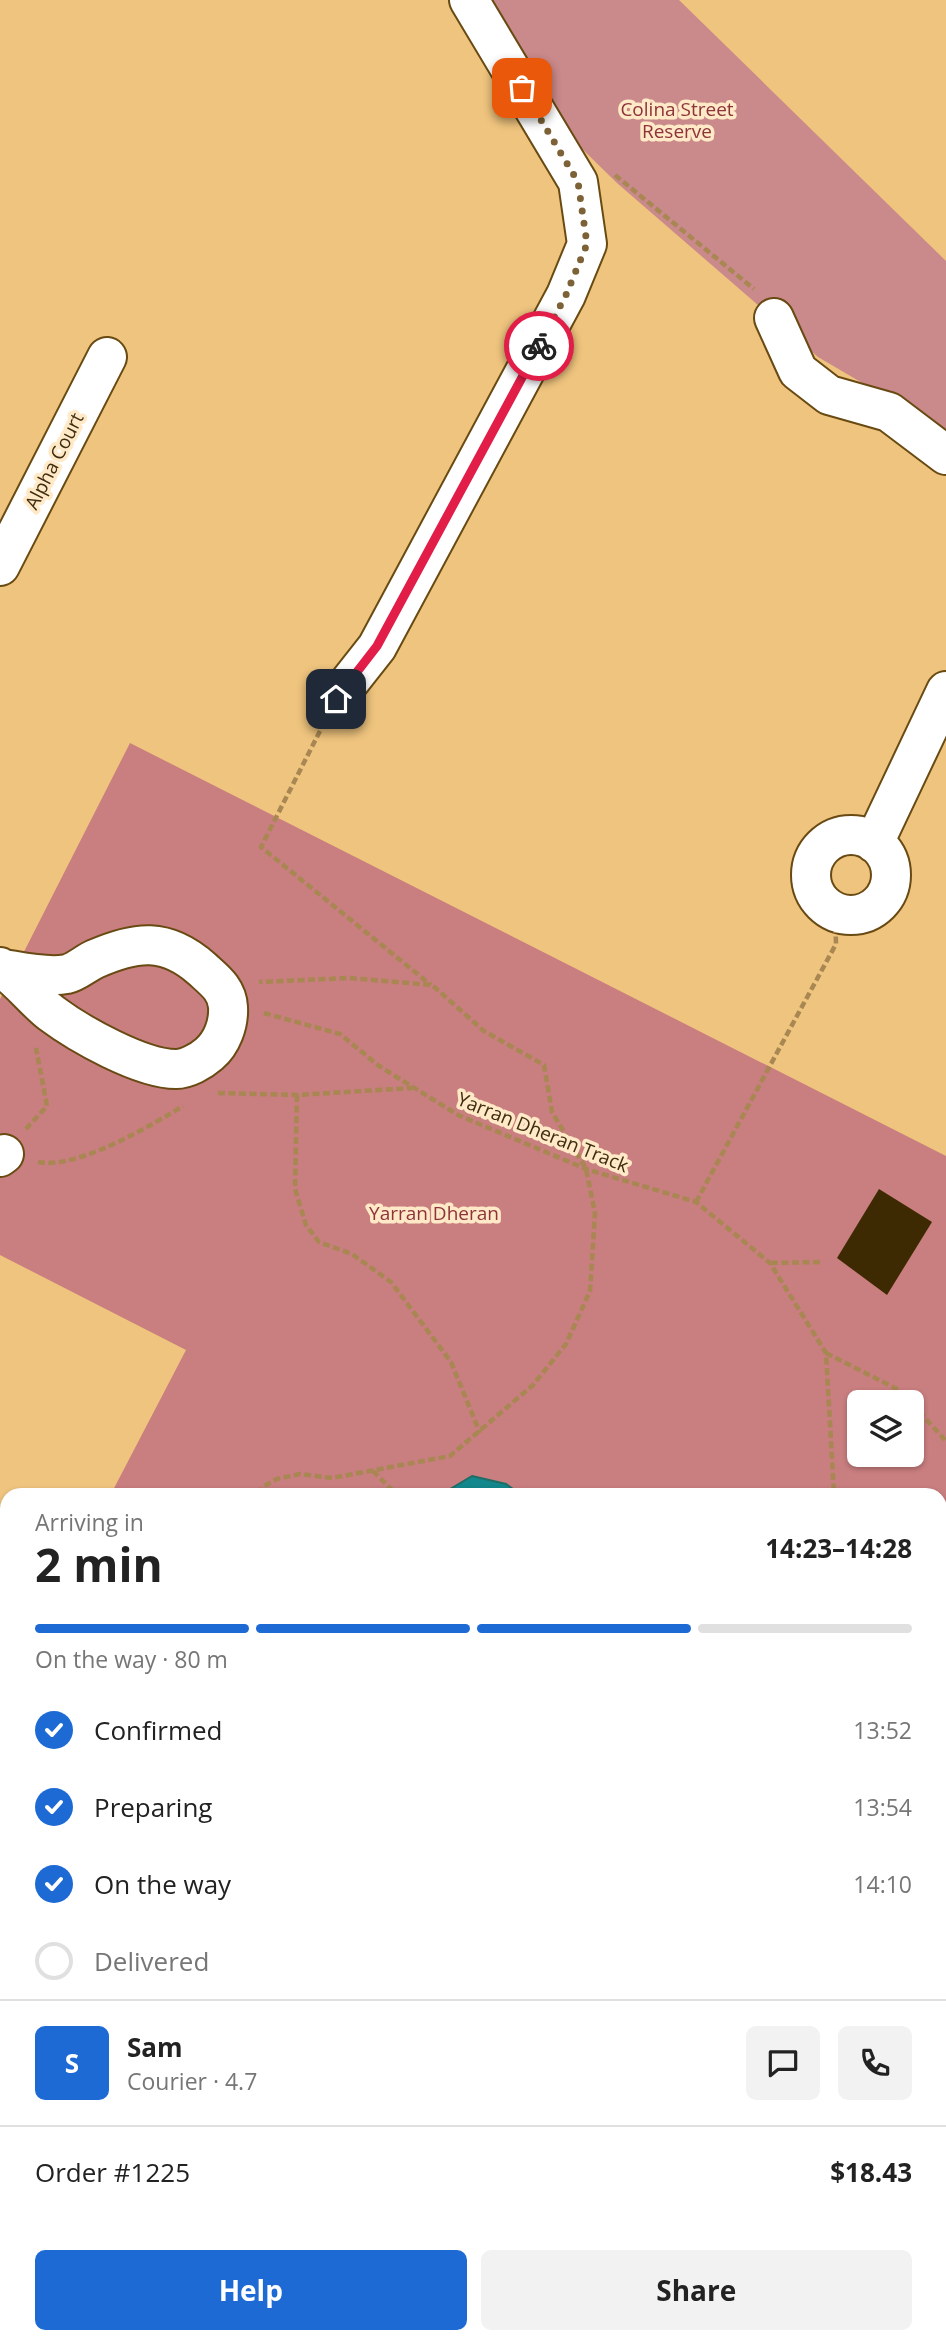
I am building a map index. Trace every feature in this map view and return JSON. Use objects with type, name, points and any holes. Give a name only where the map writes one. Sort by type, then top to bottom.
[{"type":"street","points":[[336,699],[377,646],[566,295],[587,244],[578,182],[469,0]]},
{"type":"street","points":[[774,318],[798,371],[829,396],[889,412],[946,455]]},
{"type":"street","name":"Alpha Court","points":[[0,566],[107,357]]},
{"type":"street","points":[[874,842],[946,691]]},
{"type":"street","points":[[849,835],[874,842],[889,863],[889,889],[882,900],[860,914],[835,912],[824,905],[815,894],[811,882],[816,856],[825,846],[849,835]]},
{"type":"street","points":[[129,945],[166,946],[196,963],[224,996],[223,1037],[202,1060],[176,1069],[143,1062],[106,1046],[50,1012],[10,975],[67,974],[129,945]]},
{"type":"path","points":[[611,171],[770,303],[774,318]]},
{"type":"path","points":[[262,1488],[277,1479],[300,1474],[332,1478],[450,1456],[533,1385],[566,1344],[590,1291],[595,1213],[586,1168],[552,1112],[544,1065],[484,1031],[432,985],[261,847],[336,699]]},
{"type":"path","points":[[696,1202],[836,944],[835,912]]},
{"type":"path","points":[[2,1156],[47,1106],[10,975]]},
{"type":"path","points":[[224,996],[349,978],[432,985]]},
{"type":"path","name":"Yarran Dheran Track","points":[[224,996],[340,1034],[412,1088],[458,1115],[586,1168],[696,1202],[770,1263],[826,1353],[834,1488]]},
{"type":"path","points":[[176,1069],[206,1093]]},
{"type":"path","points":[[2,1156],[53,1165],[134,1136],[206,1093],[297,1095],[412,1088]]},
{"type":"path","points":[[297,1095],[295,1189],[306,1225],[319,1242],[352,1254],[391,1282],[450,1362],[480,1433]]},
{"type":"path","points":[[770,1263],[821,1262]]},
{"type":"path","points":[[826,1353],[899,1390]]},
{"type":"path","points":[[924,1417],[946,1441]]},
{"type":"path","points":[[372,1470],[390,1488]]},
{"type":"green space","name":"Colina Street Reserve","points":[[469,0],[679,0],[946,261],[946,432],[818,357],[617,183],[528,96]]},
{"type":"green space","name":"Yarran Dheran","points":[[130,743],[946,1156],[946,1488],[114,1488],[186,1350],[0,1255],[0,999]]},
{"type":"water","points":[[472,1476],[506,1484],[512,1488],[452,1488]]},
{"type":"building","points":[[879,1189],[932,1222],[887,1295],[837,1258]]},
{"type":"way so far","points":[[522,88],[578,182],[587,244],[566,295],[539,346]]},
{"type":"route","points":[[336,699],[377,646],[539,346]]}]
